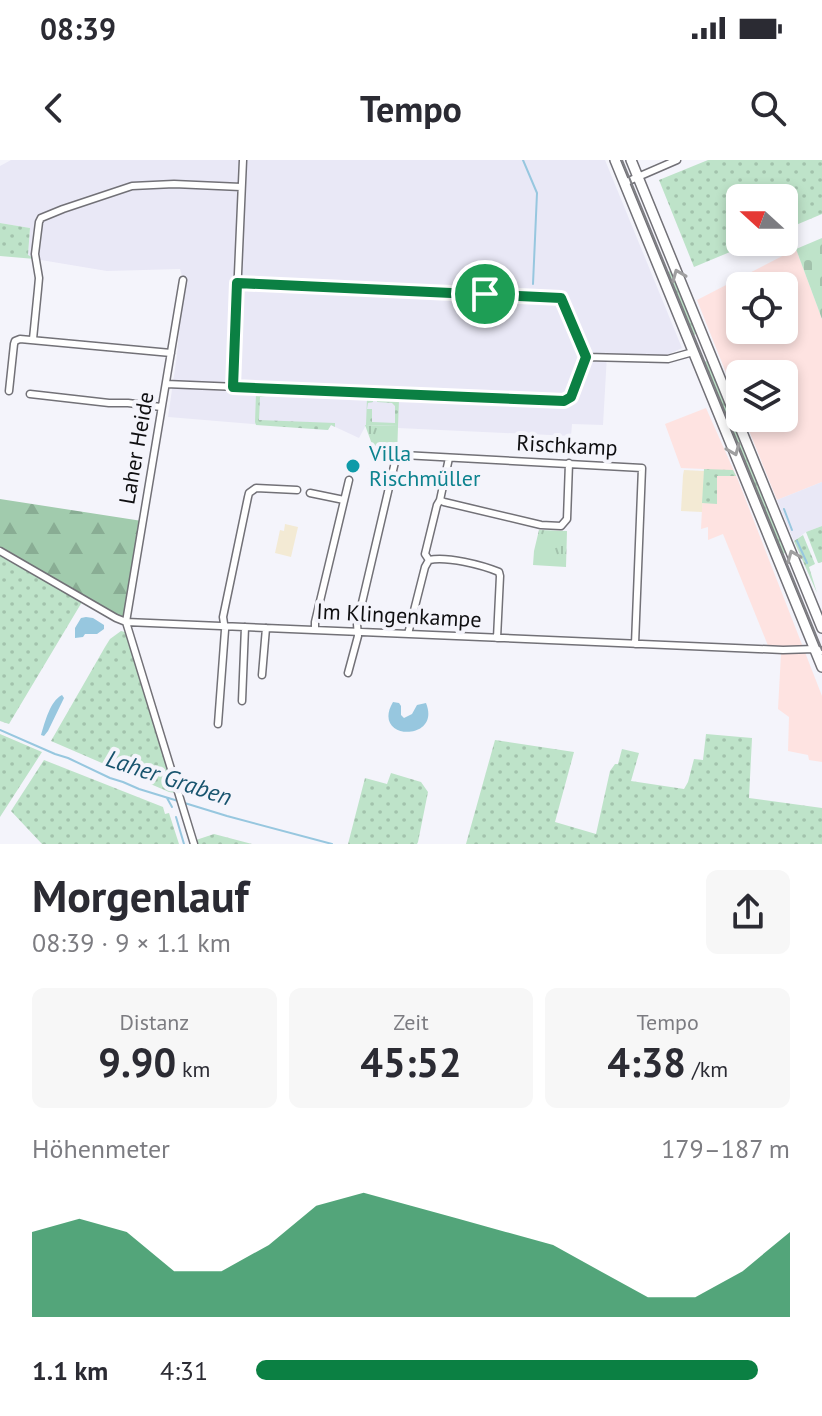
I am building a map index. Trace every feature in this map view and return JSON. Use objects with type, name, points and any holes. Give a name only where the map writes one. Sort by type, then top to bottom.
[{"type":"main road","points":[[615,160],[820,649],[822,667]]},
{"type":"main road","points":[[631,160],[822,628]]},
{"type":"main road","points":[[694,351],[707,347]]},
{"type":"street","points":[[233,387],[243,160]]},
{"type":"street","points":[[624,183],[677,160]]},
{"type":"street","points":[[33,339],[39,278],[35,254],[41,218],[132,186],[176,184],[241,187]]},
{"type":"street","name":"Laher Heide","points":[[126,622],[183,280]]},
{"type":"street","points":[[166,384],[564,401],[571,397],[586,357],[561,298],[237,283]]},
{"type":"street","points":[[9,391],[15,341],[20,339],[171,353]]},
{"type":"street","points":[[586,357],[661,360],[694,351]]},
{"type":"street","points":[[30,394],[161,407]]},
{"type":"street","name":"Rischkamp","points":[[357,632],[395,462],[397,457],[403,455],[638,466],[643,470],[635,644]]},
{"type":"street","points":[[429,560],[425,554],[449,458]]},
{"type":"street","points":[[440,500],[541,525],[561,526],[567,519],[569,463]]},
{"type":"street","points":[[315,630],[349,480]]},
{"type":"street","points":[[218,724],[223,617],[249,493],[260,488],[297,490]]},
{"type":"street","points":[[310,493],[344,500]]},
{"type":"street","name":"Im Klingenkampe","points":[[0,551],[126,622],[783,650],[820,649]]},
{"type":"street","points":[[408,634],[425,567],[429,560],[436,558],[499,572],[497,638]]},
{"type":"street","points":[[126,622],[194,844]]},
{"type":"street","points":[[242,701],[245,627]]},
{"type":"street","points":[[262,675],[266,628]]},
{"type":"street","points":[[348,673],[357,632]]},
{"type":"street","points":[[244,658],[262,659]]},
{"type":"shaded area","points":[[11,160],[605,160],[682,348],[667,355],[607,355],[603,425],[572,424],[571,436],[366,425],[359,438],[331,425],[328,430],[168,417],[177,355],[183,280],[180,269],[107,271],[28,256],[30,228],[0,223],[0,166]]},
{"type":"shaded area","points":[[798,254],[822,319],[822,482],[777,500],[750,432],[798,432],[798,360],[726,360],[726,373],[697,300],[726,285],[726,344],[798,344],[798,272],[751,272],[782,256]]},
{"type":"shaded area","points":[[706,408],[738,480],[822,696],[822,762],[788,751],[789,717],[778,709],[781,654],[771,653],[723,534],[708,540],[708,527],[701,529],[704,469],[681,468],[665,424]]},
{"type":"shaded area","points":[[684,470],[704,471],[702,512],[681,511]]},
{"type":"shaded area","points":[[822,482],[822,526],[794,541],[777,500]]},
{"type":"shaded area","points":[[285,524],[298,527],[291,557],[275,553],[280,530],[284,531]]},
{"type":"green space","points":[[708,160],[822,160],[822,214],[798,224],[798,184],[726,184],[726,254],[694,267],[659,180]]},
{"type":"green space","points":[[0,223],[30,228],[28,255],[35,259],[0,256]]},
{"type":"green space","points":[[822,238],[822,319],[798,254],[798,248]]},
{"type":"green space","points":[[673,270],[700,332],[692,336],[665,273]]},
{"type":"green space","points":[[709,360],[726,402],[726,421],[702,363]]},
{"type":"green space","points":[[256,393],[266,394],[260,397],[259,420],[335,423],[335,427],[331,425],[328,430],[256,425]]},
{"type":"green space","points":[[367,398],[373,398],[367,409],[372,409],[372,422],[395,423],[395,406],[377,402],[377,399],[399,400],[398,426],[366,425]]},
{"type":"green space","points":[[365,425],[398,426],[397,457],[373,447]]},
{"type":"green space","points":[[730,432],[738,432],[787,552],[781,555]]},
{"type":"green space","points":[[704,469],[733,470],[736,476],[717,476],[717,504],[702,503]]},
{"type":"green space","points":[[0,499],[142,521],[126,622],[0,548]]},
{"type":"green space","points":[[822,526],[822,562],[818,563],[806,532]]},
{"type":"green space","points":[[539,530],[567,531],[566,567],[533,565]]},
{"type":"green space","points":[[803,535],[815,564],[809,567],[817,593],[794,541]]},
{"type":"green space","points":[[0,555],[82,602],[9,724],[0,721]]},
{"type":"green space","points":[[121,631],[125,632],[176,793],[51,741],[110,639]]},
{"type":"green space","points":[[0,734],[42,752],[0,817]]},
{"type":"green space","points":[[706,734],[752,738],[749,798],[822,808],[822,844],[466,844],[495,740],[574,752],[555,822],[596,834],[610,771],[618,764],[622,749],[639,753],[631,781],[684,789],[694,759],[703,760]]},
{"type":"green space","points":[[44,760],[163,807],[165,814],[169,813],[179,844],[42,844],[11,811]]},
{"type":"green space","points":[[391,773],[421,782],[428,792],[417,844],[348,844],[365,778],[387,784]]},
{"type":"green space","points":[[214,834],[252,844],[194,844],[193,841]]},
{"type":"water","points":[[86,617],[104,625],[104,629],[97,634],[75,638],[75,628],[81,618]]},
{"type":"water","points":[[62,695],[64,698],[48,731],[41,735],[51,707]]},
{"type":"water","points":[[393,702],[399,703],[404,718],[412,714],[417,705],[426,703],[428,716],[424,725],[407,732],[398,730],[391,724],[388,715]]},
{"type":"waterway","points":[[523,160],[537,193],[533,284]]},
{"type":"waterway","points":[[784,509],[792,530]]},
{"type":"waterway","points":[[797,541],[807,563]]},
{"type":"waterway","name":"Laher Graben","points":[[0,730],[139,789],[332,844]]},
{"type":"waterway","name":"Laher Graben","points":[[167,798],[172,807]]},
{"type":"waterway","points":[[176,817],[184,844]]},
{"type":"tram line","points":[[622,160],[822,650]]},
{"type":"place","name":"Villa Rischmüller","points":[[353,466]]},
{"type":"route","points":[[237,283],[485,294],[561,298],[586,357],[568,400],[233,387],[237,283]]}]
